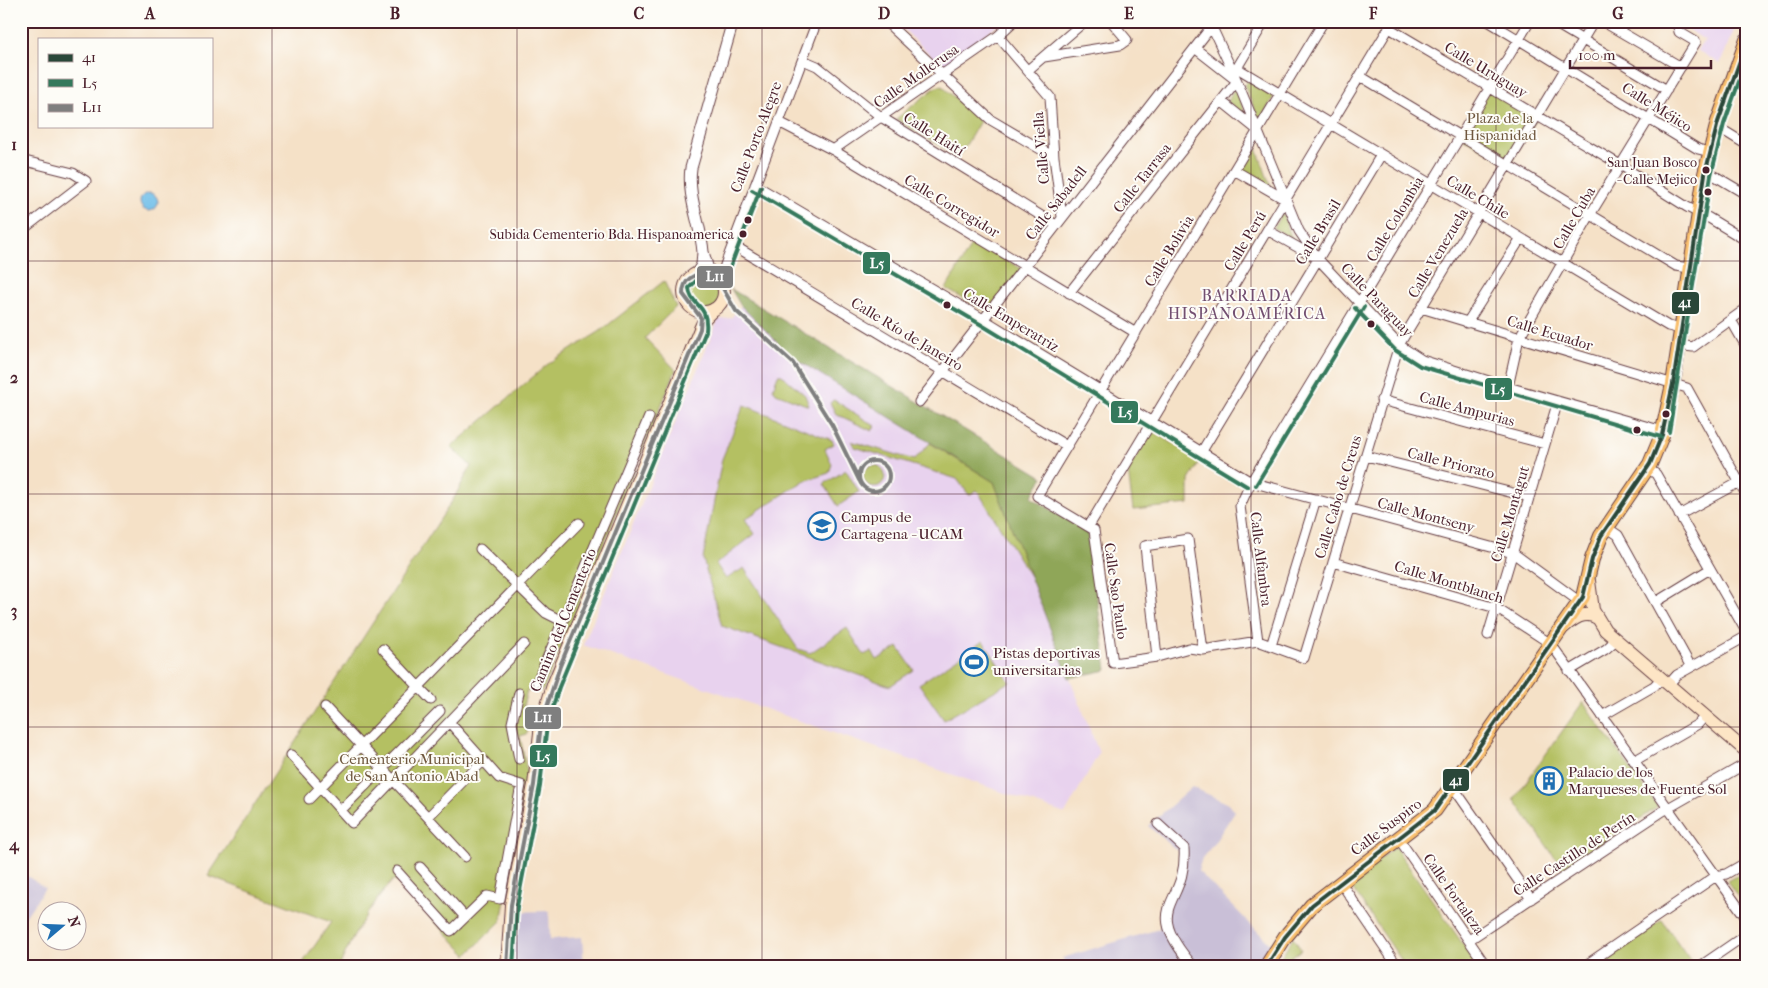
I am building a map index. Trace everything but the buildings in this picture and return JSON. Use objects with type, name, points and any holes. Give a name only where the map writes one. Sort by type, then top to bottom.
[{"type":"main road","name":"Calle Suspiro","points":[[1266,967],[1305,913],[1338,883],[1431,813],[1449,791],[1561,629],[1585,601],[1590,569],[1598,544],[1606,527],[1648,468],[1664,431],[1673,384],[1704,174],[1716,129],[1746,45]]},
{"type":"main road","points":[[694,310],[705,312],[714,309],[723,297],[710,276],[687,280],[683,291],[685,301],[701,318],[700,329]]},
{"type":"main road","name":"Camino del Cementerio","points":[[507,967],[511,905],[534,785],[541,724],[550,694],[700,329],[705,318],[714,309]]},
{"type":"main road","points":[[1585,601],[1616,640],[1747,752]]},
{"type":"main road","points":[[1561,629],[1581,615],[1590,615],[1597,618]]},
{"type":"street","points":[[710,276],[690,191],[691,168],[733,21]]},
{"type":"street","name":"Calle Porto Alegre","points":[[710,276],[720,271],[725,265],[817,21]]},
{"type":"street","points":[[885,21],[991,120],[1054,157]]},
{"type":"street","name":"Calle Mollerusa","points":[[833,150],[998,36],[1014,21]]},
{"type":"street","points":[[1028,70],[1085,21]]},
{"type":"street","points":[[1044,57],[1120,45],[1127,40],[1111,21]]},
{"type":"street","name":"Calle Tarrasa","points":[[1069,293],[1221,101],[1265,21]]},
{"type":"street","name":"Calle Bolivia","points":[[1088,526],[1037,496],[1324,21]]},
{"type":"street","name":"Calle Méjico","points":[[1488,21],[1698,148],[1710,152]]},
{"type":"street","name":"Calle Colombia","points":[[1251,482],[1530,21]]},
{"type":"street","points":[[1551,21],[1667,90]]},
{"type":"street","name":"Calle Venezuela","points":[[1399,345],[1594,21]]},
{"type":"street","points":[[1602,21],[1681,67]]},
{"type":"street","name":"Calle Cuba","points":[[1508,387],[1519,338],[1564,264],[1590,216],[1696,42],[1679,32],[1677,21]]},
{"type":"street","name":"Calle Paraguay","points":[[1212,23],[1236,74],[1299,231],[1318,259],[1399,345],[1422,360],[1508,387],[1664,431]]},
{"type":"street","name":"Calle Sabadell","points":[[919,402],[1196,49],[1212,23]]},
{"type":"street","name":"Calle Perú","points":[[1088,526],[1391,25]]},
{"type":"street","name":"Calle Uruguay","points":[[1391,25],[1490,89],[1747,241]]},
{"type":"street","name":"Calle Viella","points":[[998,36],[1050,97],[1060,221]]},
{"type":"street","name":"Calle Paraguay","points":[[1196,49],[1236,74]]},
{"type":"street","name":"Calle Haití","points":[[802,60],[817,66],[881,117],[1060,221]]},
{"type":"street","name":"Calle Chile","points":[[1236,74],[1280,94],[1668,326],[1681,329]]},
{"type":"street","points":[[1360,76],[1462,136],[1590,216],[1676,266],[1689,268]]},
{"type":"street","points":[[1221,101],[1258,131]]},
{"type":"street","name":"Calle Corregidor","points":[[779,122],[833,150],[1136,333]]},
{"type":"street","points":[[1716,129],[1726,132],[1747,145]]},
{"type":"street","name":"Calle Brasil","points":[[1202,451],[1381,155]]},
{"type":"street","points":[[21,160],[73,173],[86,181],[21,231]]},
{"type":"street","points":[[1234,170],[1286,200]]},
{"type":"street","points":[[1704,174],[1715,176],[1747,194]]},
{"type":"street","name":"Calle Emperatriz","points":[[755,185],[983,319],[1251,482]]},
{"type":"street","points":[[1267,230],[1318,259]]},
{"type":"street","points":[[1467,323],[1521,238]]},
{"type":"street","name":"Calle Río de Janeiro","points":[[732,244],[1067,446]]},
{"type":"street","name":"Calle Ecuador","points":[[1421,308],[1687,388],[1743,480],[1747,496]]},
{"type":"street","points":[[1678,345],[1694,347],[1747,308]]},
{"type":"street","points":[[1731,320],[1747,348]]},
{"type":"street","name":"Calle Cabo de Creus","points":[[1271,646],[1304,658],[1399,345]]},
{"type":"street","name":"Calle Ampurias","points":[[1381,400],[1545,444]]},
{"type":"street","name":"Calle Montagut","points":[[1488,635],[1558,401]]},
{"type":"street","points":[[536,682],[649,417]]},
{"type":"street","name":"Calle Priorato","points":[[1366,456],[1529,498]]},
{"type":"street","points":[[1602,716],[1654,686],[1678,675],[1747,634],[1656,474],[1648,468]]},
{"type":"street","points":[[1679,515],[1743,480]]},
{"type":"street","name":"Calle Montseny","points":[[1251,482],[1513,553],[1585,601]]},
{"type":"street","name":"Calle Alfambra","points":[[1251,482],[1240,506],[1258,641]]},
{"type":"street","points":[[1204,650],[1188,539],[1145,546],[1157,657],[1189,648],[1204,650],[1258,641],[1271,646],[1316,499]]},
{"type":"street","points":[[309,798],[362,747],[579,523]]},
{"type":"street","name":"Calle Sao Paulo","points":[[1088,526],[1094,530],[1113,663],[1157,657]]},
{"type":"street","points":[[1606,527],[1618,535],[1691,667]]},
{"type":"street","points":[[480,550],[546,613],[562,621]]},
{"type":"street","name":"Calle Montblanch","points":[[1333,562],[1496,608],[1551,644]]},
{"type":"street","points":[[1656,602],[1710,569]]},
{"type":"street","points":[[1569,671],[1606,650],[1616,640]]},
{"type":"street","points":[[291,755],[352,823],[524,644]]},
{"type":"street","points":[[1551,644],[1747,919]]},
{"type":"street","points":[[383,649],[431,700]]},
{"type":"street","points":[[518,693],[512,723],[519,759]]},
{"type":"street","points":[[325,707],[465,857]]},
{"type":"street","points":[[341,810],[440,711]]},
{"type":"street","points":[[1634,762],[1698,724],[1705,716]]},
{"type":"street","points":[[396,871],[451,931],[487,896],[500,899],[521,785],[499,778],[450,723]]},
{"type":"street","points":[[428,816],[483,761]]},
{"type":"street","name":"Calle Castillo de Perín","points":[[1469,940],[1668,809],[1747,762]]},
{"type":"street","points":[[1449,791],[1456,791],[1531,899]]},
{"type":"street","points":[[1158,824],[1184,848],[1185,864],[1181,878],[1170,899],[1166,918],[1169,934],[1194,967]]},
{"type":"street","name":"Calle Fortaleza","points":[[1396,840],[1401,842],[1488,967]]},
{"type":"street","points":[[1584,967],[1716,876],[1726,874],[1747,862]]},
{"type":"street","points":[[420,867],[465,917]]},
{"type":"street","points":[[1338,883],[1343,886],[1398,967]]},
{"type":"street","points":[[1699,967],[1747,934]]},
{"type":"shaded area","points":[[895,21],[1003,21],[942,66]]},
{"type":"shaded area","points":[[1683,21],[1738,21],[1720,64],[1697,50],[1705,40],[1685,28]]},
{"type":"shaded area","name":"Campus de Cartagena - UCAM","points":[[741,306],[791,356],[994,482],[1099,753],[1065,814],[583,645],[718,320],[731,318]]},
{"type":"shaded area","points":[[1192,787],[1227,803],[1235,811],[1213,845],[1202,858],[1198,871],[1276,950],[1266,967],[1070,967],[1062,958],[1159,929],[1168,897],[1180,874],[1179,852],[1148,826]]},
{"type":"shaded area","points":[[21,872],[45,888],[21,923]]},
{"type":"shaded area","points":[[549,911],[550,939],[582,937],[584,967],[507,967],[510,912]]},
{"type":"green space","points":[[1248,81],[1274,96],[1263,116],[1258,117],[1244,85]]},
{"type":"green space","points":[[942,86],[980,121],[959,157],[896,119],[936,87]]},
{"type":"green space","points":[[1234,88],[1237,89],[1244,110],[1241,113],[1228,102]]},
{"type":"green space","name":"Plaza de la Hispanidad","points":[[1490,89],[1538,116],[1509,165],[1461,136]]},
{"type":"green space","points":[[1256,146],[1271,188],[1241,169]]},
{"type":"green space","points":[[1281,214],[1283,215],[1292,239],[1274,228]]},
{"type":"green space","points":[[973,242],[1022,269],[988,312],[946,289]]},
{"type":"green space","points":[[699,272],[707,272],[714,275],[720,281],[723,292],[720,303],[714,309],[707,312],[699,312],[692,309],[686,303],[683,296],[683,288],[686,281],[692,275]]},
{"type":"green space","name":"Cementerio Municipal de San Antonio Abad","points":[[664,281],[676,307],[645,338],[676,370],[543,690],[527,691],[523,706],[535,709],[528,725],[527,734],[520,736],[529,781],[501,921],[467,955],[394,879],[363,921],[339,967],[300,967],[331,922],[208,876],[454,498],[471,466],[451,447],[548,364],[599,332]]},
{"type":"green space","points":[[731,289],[1043,477],[1031,497],[1088,533],[1107,670],[1069,678],[994,482],[791,356],[741,306]]},
{"type":"green space","points":[[778,375],[782,375],[805,395],[809,406],[776,393],[773,388]]},
{"type":"green space","points":[[834,400],[875,426],[872,431],[836,414],[830,403]]},
{"type":"green space","points":[[744,405],[832,440],[834,444],[825,449],[832,464],[829,473],[804,481],[745,519],[755,534],[716,564],[726,579],[744,568],[798,649],[810,653],[847,628],[864,655],[872,651],[877,660],[898,647],[914,670],[890,686],[722,626],[703,559],[722,459]]},
{"type":"green space","points":[[1152,431],[1201,460],[1189,480],[1189,504],[1133,510],[1128,471]]},
{"type":"green space","points":[[851,441],[914,460],[930,443],[994,482],[1033,581],[977,490],[969,495],[957,479],[855,447]]},
{"type":"green space","points":[[874,465],[882,468],[885,476],[882,484],[874,487],[866,484],[863,476],[866,468]]},
{"type":"green space","points":[[846,470],[859,492],[838,506],[824,484]]},
{"type":"green space","name":"Pistas deportivas universitarias","points":[[983,641],[1010,682],[944,720],[919,684]]},
{"type":"green space","points":[[1583,702],[1658,807],[1563,869],[1514,799]]},
{"type":"green space","points":[[1395,847],[1479,967],[1406,967],[1348,882]]},
{"type":"green space","points":[[1747,870],[1747,910],[1727,881]]},
{"type":"green space","points":[[1662,920],[1695,967],[1594,967]]},
{"type":"green space","points":[[1293,937],[1301,950],[1276,967]]},
{"type":"water","points":[[149,193],[155,196],[158,202],[155,208],[149,211],[143,208],[140,202],[143,196]]},
{"type":"transit line","name":"41","points":[[1266,967],[1285,937],[1312,905],[1435,810],[1583,597],[1592,559],[1601,536],[1650,464],[1662,435],[1673,384],[1705,174],[1718,122],[1747,41]]},
{"type":"transit line","name":"L5","points":[[1669,432],[1711,175],[1724,124],[1747,59]]},
{"type":"transit line","name":"L5","points":[[513,967],[517,906],[540,786],[547,725],[559,687],[706,331],[705,315],[692,298],[689,288],[698,279],[717,279],[728,273],[761,187]]},
{"type":"transit line","name":"L5","points":[[752,190],[980,324],[1248,487]]},
{"type":"transit line","name":"L11","points":[[507,967],[511,905],[534,785],[541,724],[560,666],[700,329],[701,318],[683,294],[683,289],[690,278],[706,272],[717,278],[736,311],[793,363],[832,425],[859,480]]},
{"type":"transit line","name":"L5","points":[[1256,485],[1364,307]]},
{"type":"transit line","name":"L5","points":[[1355,308],[1395,350],[1420,366],[1661,437]]},
{"type":"transit line","name":"L11","points":[[874,461],[885,465],[889,476],[885,487],[874,491],[863,487],[859,476],[863,465],[874,461]]},
{"type":"place","name":"San Juan Bosco - Calle Mejico","points":[[1706,170]]},
{"type":"place","name":"Subida Cementerio Bda. Hispanoamerica","points":[[743,234]]},
{"type":"place","name":"Campus de Cartagena - UCAM","points":[[822,526]]},
{"type":"place","name":"Pistas deportivas universitarias","points":[[974,662]]},
{"type":"place","name":"Palacio de los Marqueses de Fuente Sol","points":[[1549,781]]},
{"type":"district","name":"BARRIADA HISPANOAMÉRICA","points":[[1247,304]]}]
